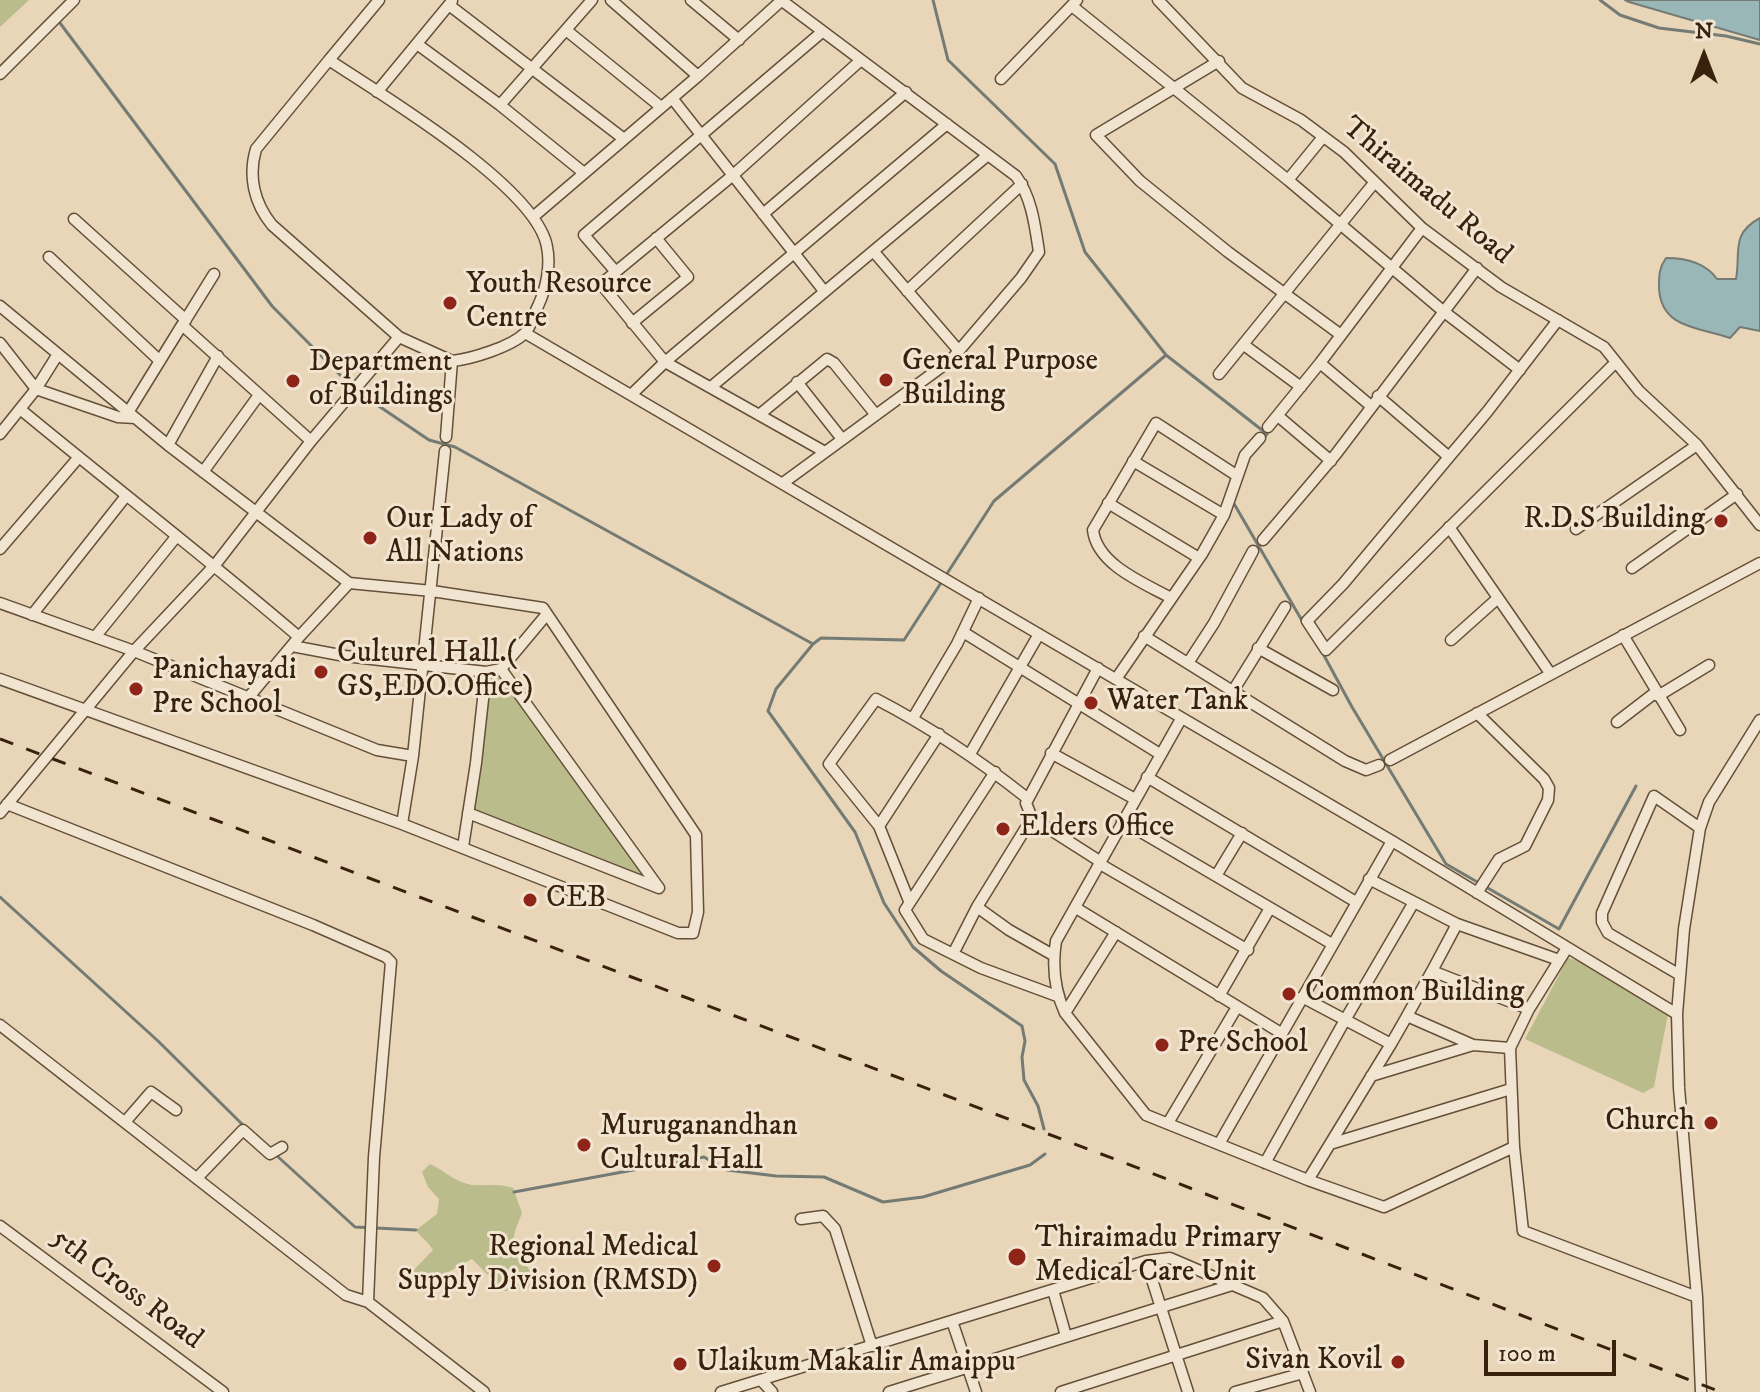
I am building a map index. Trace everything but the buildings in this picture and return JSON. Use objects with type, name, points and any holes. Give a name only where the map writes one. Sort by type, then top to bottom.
[{"type":"street","points":[[0,74],[74,0]]},
{"type":"street","points":[[329,60],[484,167],[511,189],[533,217],[547,247],[546,289],[525,333],[498,348],[452,361],[399,337],[264,215],[253,186],[251,167],[256,149],[329,60],[379,0]]},
{"type":"street","points":[[500,105],[592,0]]},
{"type":"street","points":[[611,0],[698,76]]},
{"type":"street","points":[[691,0],[739,40]]},
{"type":"street","points":[[533,217],[782,0],[1016,176],[1022,184],[1034,219],[1039,252],[951,360],[783,483]]},
{"type":"street","name":"Thiraimadu Road","points":[[1158,0],[1242,88],[1301,120],[1344,152],[1422,228],[1501,287],[1604,347],[1639,391],[1697,445],[1760,525]]},
{"type":"street","points":[[377,92],[451,2],[624,139]]},
{"type":"street","points":[[1001,79],[1075,3],[1173,89],[1288,180],[1391,269],[1520,370]]},
{"type":"street","points":[[566,30],[661,107]]},
{"type":"street","points":[[616,272],[584,235],[822,32]]},
{"type":"street","points":[[417,44],[500,105],[584,173]]},
{"type":"street","points":[[825,452],[665,362],[601,284],[732,176],[861,60]]},
{"type":"street","points":[[1219,61],[1096,135],[1140,181],[1228,252],[1341,335]]},
{"type":"street","points":[[763,214],[906,92]]},
{"type":"street","points":[[672,98],[824,291]]},
{"type":"street","points":[[632,394],[665,362],[947,124]]},
{"type":"street","points":[[1288,180],[1323,137]]},
{"type":"street","points":[[711,387],[988,155]]},
{"type":"street","points":[[1219,374],[1374,183]]},
{"type":"street","points":[[907,291],[1022,184]]},
{"type":"street","points":[[74,219],[311,441]]},
{"type":"street","points":[[1268,427],[1422,228]]},
{"type":"street","points":[[632,323],[688,277],[656,238]]},
{"type":"street","points":[[874,252],[959,351]]},
{"type":"street","points":[[49,257],[160,361]]},
{"type":"street","points":[[1263,540],[1331,461],[1477,268]]},
{"type":"street","points":[[133,415],[160,361],[214,274]]},
{"type":"street","points":[[0,306],[168,445],[349,583],[432,591],[543,608],[696,835],[698,912],[693,933],[678,933],[402,824],[0,679]]},
{"type":"street","points":[[1558,320],[1383,538],[1307,621],[1326,650],[1616,362]]},
{"type":"street","points":[[525,333],[1181,719],[1392,841],[1481,887],[1567,948],[1677,1014]]},
{"type":"street","points":[[368,1302],[374,1157],[391,962],[313,925],[3,808],[134,651],[215,565],[311,441],[399,337]]},
{"type":"street","points":[[0,343],[36,389],[118,417],[133,415]]},
{"type":"street","points":[[1244,345],[1301,387]]},
{"type":"street","points":[[0,434],[36,389],[58,354]]},
{"type":"street","points":[[168,445],[218,356]]},
{"type":"street","points":[[759,415],[827,359],[834,363],[876,415]]},
{"type":"street","points":[[446,437],[452,361]]},
{"type":"street","points":[[1320,363],[1449,457]]},
{"type":"street","points":[[797,382],[842,439]]},
{"type":"street","points":[[203,472],[259,395]]},
{"type":"street","points":[[20,409],[176,537],[215,565],[296,642],[345,656],[486,672],[501,669],[547,614]]},
{"type":"street","points":[[1278,416],[1331,461]]},
{"type":"street","points":[[1171,598],[1124,572],[1108,559],[1094,541],[1093,530],[1156,423],[1236,475]]},
{"type":"street","points":[[1116,679],[1199,558],[1224,515],[1245,455],[1260,438]]},
{"type":"street","points":[[1576,529],[1697,445]]},
{"type":"street","points":[[402,824],[413,756],[445,451]]},
{"type":"street","points":[[0,549],[79,457]]},
{"type":"street","points":[[1133,461],[1224,515]]},
{"type":"street","points":[[1632,568],[1737,494]]},
{"type":"street","points":[[32,615],[126,496]]},
{"type":"street","points":[[1108,503],[1199,558]]},
{"type":"street","points":[[1449,527],[1550,673]]},
{"type":"street","points":[[95,637],[176,537]]},
{"type":"street","points":[[1188,663],[1214,623],[1253,551]]},
{"type":"street","points":[[1144,636],[1345,761],[1366,770],[1760,563]]},
{"type":"street","points":[[248,698],[349,583]]},
{"type":"street","points":[[913,718],[979,598]]},
{"type":"street","points":[[1451,640],[1498,598]]},
{"type":"street","points":[[0,603],[134,651],[377,750],[413,756]]},
{"type":"street","points":[[1233,691],[1285,607]]},
{"type":"street","points":[[963,632],[1160,754]]},
{"type":"street","points":[[970,754],[1039,634]]},
{"type":"street","points":[[1623,635],[1680,730]]},
{"type":"street","points":[[1258,648],[1333,690]]},
{"type":"street","points":[[1617,722],[1657,694],[1709,665]]},
{"type":"street","points":[[1098,668],[1027,798],[1032,818],[1100,863],[1248,950]]},
{"type":"street","points":[[468,813],[659,888],[501,669]]},
{"type":"street","points":[[463,847],[486,672]]},
{"type":"street","points":[[909,901],[879,826],[829,764],[876,699],[970,754],[1027,798]]},
{"type":"street","points":[[1477,713],[1544,779],[1549,788],[1548,800],[1525,846],[1499,859],[1481,887]]},
{"type":"street","points":[[1181,719],[1056,941],[1053,955],[1057,996],[1065,1013],[1146,1115],[1384,1207],[1514,1147]]},
{"type":"street","points":[[1701,1392],[1697,1297],[1679,1088],[1677,1014],[1684,929],[1700,828],[1709,802],[1760,720]]},
{"type":"street","points":[[879,826],[939,734]]},
{"type":"street","points":[[1051,753],[1135,799]]},
{"type":"street","points":[[995,772],[905,910],[923,939],[981,968],[1057,996]]},
{"type":"street","points":[[1147,777],[1356,902]]},
{"type":"street","points":[[1680,975],[1608,933],[1602,922],[1602,913],[1654,796],[1700,828]]},
{"type":"street","points":[[953,954],[977,907],[1032,818]]},
{"type":"street","points":[[1122,821],[1332,944]]},
{"type":"street","points":[[1216,876],[1242,833]]},
{"type":"street","points":[[1219,1144],[1392,841]]},
{"type":"street","points":[[1369,879],[1457,924],[1559,960]]},
{"type":"street","points":[[1265,1163],[1414,902]]},
{"type":"street","points":[[977,907],[1053,955]]},
{"type":"street","points":[[1076,908],[1281,1033]]},
{"type":"street","points":[[1219,996],[1270,908]]},
{"type":"street","points":[[1308,1180],[1391,1044],[1457,924]]},
{"type":"street","points":[[1065,1013],[1116,932]]},
{"type":"street","points":[[1567,948],[1529,1009],[1510,1048],[1514,1147],[1523,1231],[1697,1297]]},
{"type":"street","points":[[1432,971],[1529,1009]]},
{"type":"street","points":[[1302,997],[1391,1044]]},
{"type":"street","points":[[1168,1123],[1237,1007]]},
{"type":"street","points":[[1407,1016],[1473,1045],[1510,1048]]},
{"type":"street","points":[[0,1025],[346,1295],[368,1302],[484,1392]]},
{"type":"street","points":[[1371,1076],[1473,1045]]},
{"type":"street","points":[[1330,1144],[1511,1089]]},
{"type":"street","points":[[125,1122],[151,1092],[176,1110]]},
{"type":"street","points":[[197,1178],[243,1130],[270,1154],[282,1147]]},
{"type":"street","points":[[801,1219],[823,1216],[835,1229],[872,1346]]},
{"type":"street","name":"5th Cross Road","points":[[0,1226],[223,1392]]},
{"type":"street","points":[[721,1392],[1146,1261],[1170,1258],[1263,1298],[1283,1321],[1310,1392]]},
{"type":"street","points":[[1146,1261],[1188,1392]]},
{"type":"street","points":[[889,1392],[1232,1285]]},
{"type":"street","points":[[1053,1290],[1066,1336]]},
{"type":"street","points":[[952,1321],[976,1392]]},
{"type":"street","points":[[1061,1392],[1283,1321]]},
{"type":"street","points":[[1235,1392],[1303,1373]]},
{"type":"street","points":[[761,1380],[772,1392]]},
{"type":"green space","points":[[0,0],[29,0],[0,27]]},
{"type":"green space","points":[[498,676],[647,878],[472,808],[488,679]]},
{"type":"green space","points":[[1568,958],[1668,1014],[1654,1087],[1643,1093],[1525,1039]]},
{"type":"green space","points":[[430,1164],[466,1184],[513,1188],[522,1213],[512,1247],[535,1277],[530,1288],[504,1291],[472,1259],[443,1275],[421,1280],[412,1272],[433,1250],[416,1230],[437,1214],[439,1199],[428,1187],[422,1172]]},
{"type":"water","points":[[1625,0],[1760,0],[1760,40],[1629,2]]},
{"type":"water","points":[[1760,218],[1760,331],[1740,327],[1730,338],[1674,319],[1661,301],[1659,288],[1660,272],[1666,258],[1694,262],[1717,279],[1736,279],[1741,237]]},
{"type":"waterway","points":[[813,644],[821,638],[904,640],[994,501],[1166,355],[1085,252],[1055,164],[948,60],[933,0]]},
{"type":"waterway","points":[[1600,0],[1620,15],[1659,28],[1726,36],[1760,44]]},
{"type":"waterway","points":[[57,19],[272,306],[352,387]]},
{"type":"waterway","points":[[1166,355],[1267,434],[1263,439]]},
{"type":"waterway","points":[[358,392],[429,440],[455,447],[813,644],[776,689],[768,711],[855,832],[884,903],[913,947],[941,971],[1022,1026],[1025,1041],[1022,1057],[1024,1080],[1038,1106],[1044,1129]]},
{"type":"waterway","points":[[1233,502],[1304,624]]},
{"type":"waterway","points":[[1321,650],[1446,864],[1559,929],[1636,786]]},
{"type":"waterway","points":[[0,897],[158,1041],[244,1126]]},
{"type":"waterway","points":[[514,1192],[704,1157],[727,1170],[776,1176],[824,1177],[883,1202],[923,1197],[1030,1165],[1045,1154]]},
{"type":"waterway","points":[[276,1155],[355,1227],[416,1230]]},
{"type":"railway","points":[[0,739],[1125,1163],[1721,1392]]},
{"type":"place","name":"Youth Resource Centre","points":[[450,303]]},
{"type":"place","name":"General Purpose Building","points":[[886,380]]},
{"type":"place","name":"Department of Buildings","points":[[293,381]]},
{"type":"place","name":"R.D.S Building","points":[[1721,521]]},
{"type":"place","name":"Our Lady of All Nations","points":[[370,538]]},
{"type":"place","name":"Culturel Hall.( GS,EDO.Office)","points":[[321,672]]},
{"type":"place","name":"Panichayadi Pre School","points":[[136,689]]},
{"type":"place","name":"Water Tank","points":[[1091,703]]},
{"type":"place","name":"Elders Office","points":[[1003,829]]},
{"type":"place","name":"CEB","points":[[530,900]]},
{"type":"place","name":"Common Building","points":[[1289,994]]},
{"type":"place","name":"Pre School","points":[[1162,1045]]},
{"type":"place","name":"Church","points":[[1711,1123]]},
{"type":"place","name":"Muruganandhan Cultural Hall","points":[[584,1145]]},
{"type":"place","name":"Thiraimadu Primary Medical Care Unit","points":[[1017,1257]]},
{"type":"place","name":"Regional Medical Supply Division (RMSD)","points":[[714,1266]]},
{"type":"place","name":"Sivan Kovil","points":[[1398,1362]]},
{"type":"place","name":"Ulaikum Makalir Amaippu","points":[[680,1364]]}]
